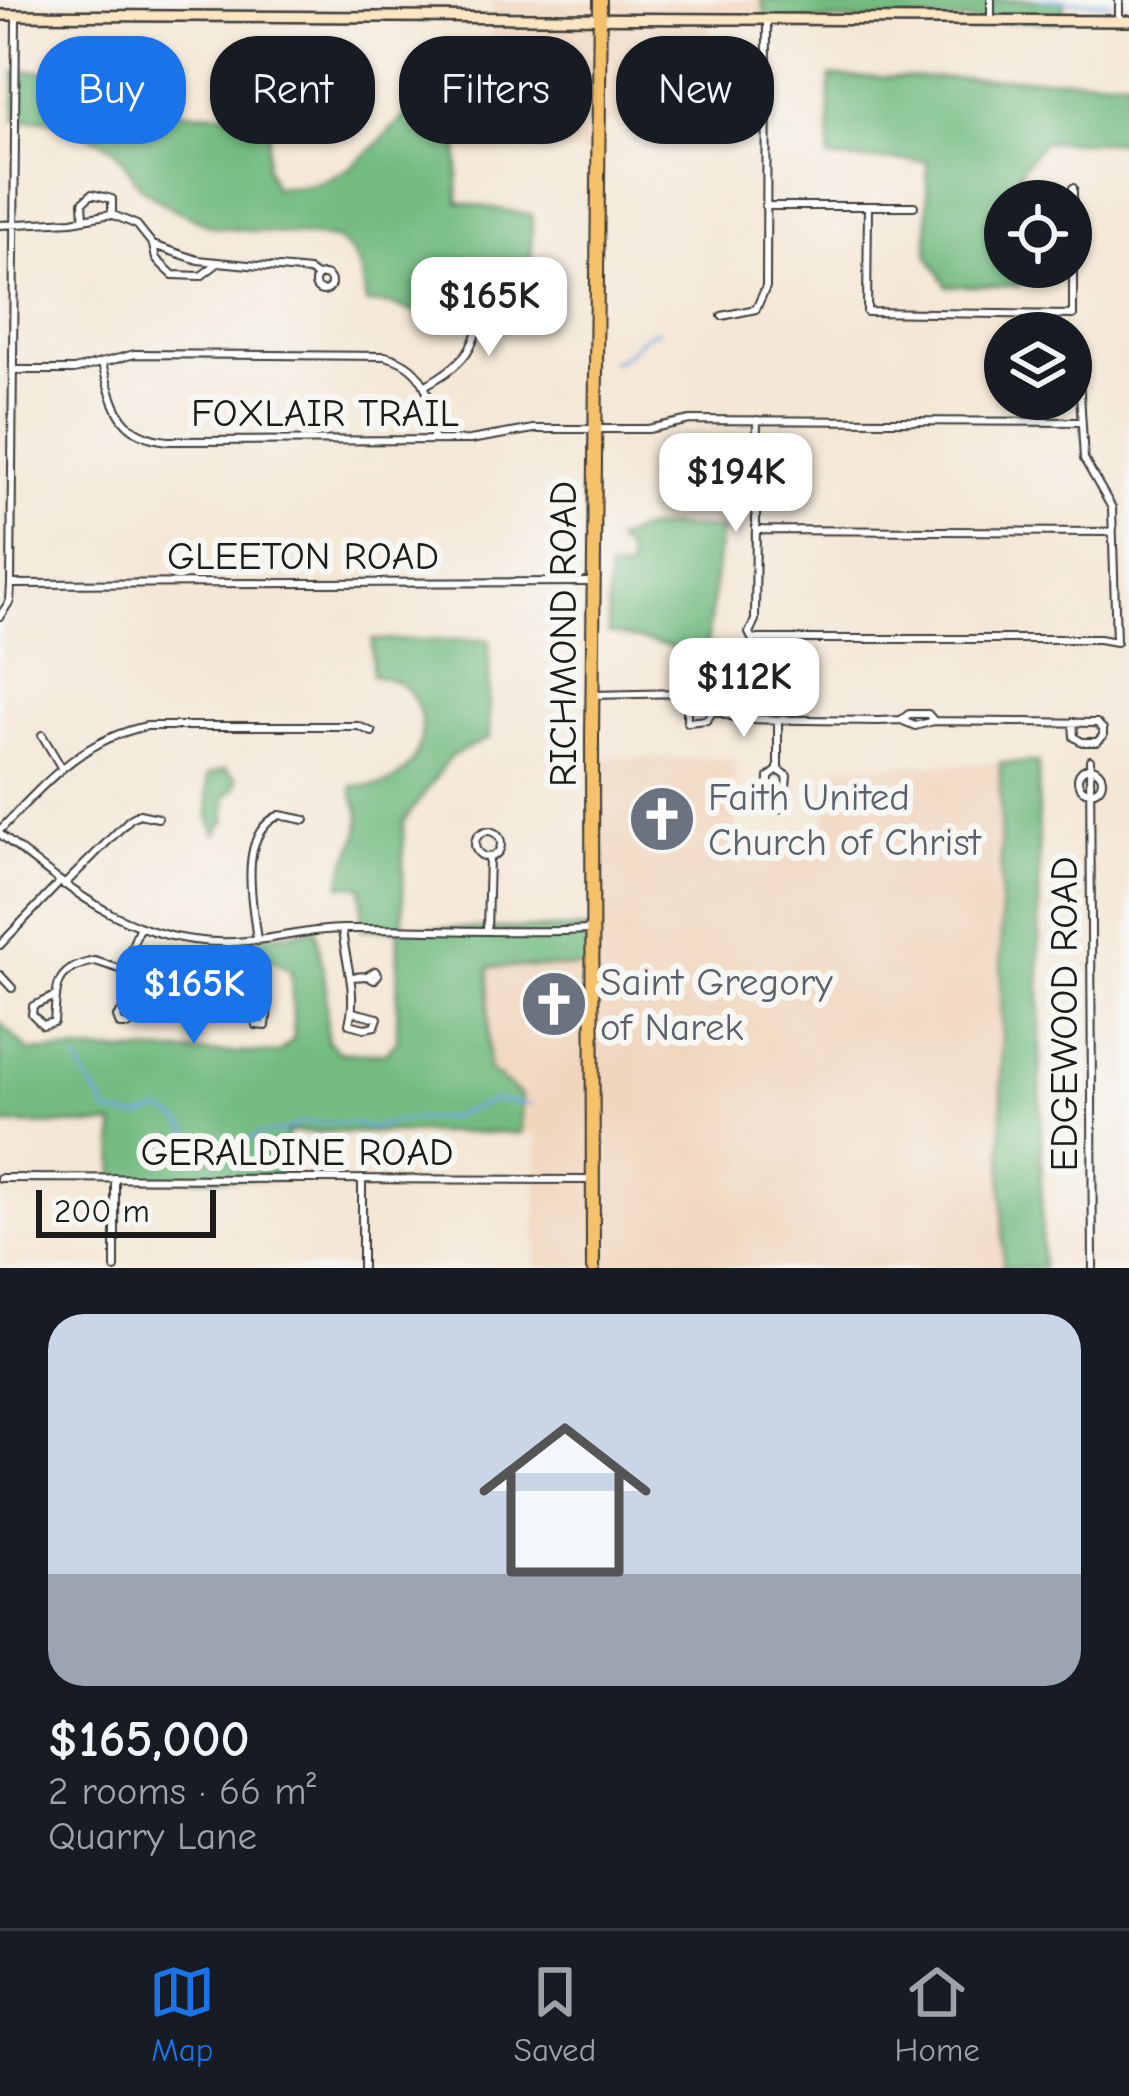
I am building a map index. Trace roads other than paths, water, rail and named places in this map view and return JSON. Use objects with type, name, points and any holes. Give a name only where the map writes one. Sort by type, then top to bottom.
[{"type":"main road","name":"RICHMOND ROAD","points":[[593,1268],[592,694],[600,0]]},
{"type":"street","points":[[991,0],[991,21]]},
{"type":"street","points":[[0,15],[118,9],[599,19],[1124,21],[1119,0]]},
{"type":"street","points":[[0,616],[10,601],[11,584],[16,15]]},
{"type":"street","points":[[722,316],[749,313],[764,298],[767,20]]},
{"type":"street","points":[[84,219],[83,202],[92,194],[112,199],[112,215]]},
{"type":"street","points":[[765,206],[914,206]]},
{"type":"street","points":[[868,206],[867,312],[1073,315],[1073,288]]},
{"type":"street","points":[[0,225],[112,215],[137,225],[154,245],[186,257],[309,271],[317,276]]},
{"type":"street","points":[[154,245],[156,259],[173,275],[201,275],[218,263]]},
{"type":"street","points":[[426,385],[453,369],[471,348],[480,322],[481,290]]},
{"type":"street","points":[[14,370],[74,370],[135,354],[376,355],[401,361],[426,385],[433,440]]},
{"type":"street","name":"FOXLAIR TRAIL","points":[[102,364],[115,409],[134,432],[148,439],[470,440],[535,430],[648,430],[690,420],[1079,422]]},
{"type":"street","points":[[757,420],[752,639],[1052,638],[1116,643],[1112,508],[1084,459],[1079,422]]},
{"type":"street","points":[[757,530],[1112,532]]},
{"type":"street","name":"GLEETON ROAD","points":[[11,584],[594,582]]},
{"type":"street","points":[[592,694],[687,694],[713,711],[740,719],[901,720],[915,725],[934,721],[1073,722],[1100,724],[1103,736],[1097,742],[1082,742],[1074,737],[1073,722]]},
{"type":"street","points":[[687,694],[687,722],[707,720],[713,711]]},
{"type":"street","points":[[778,720],[778,770]]},
{"type":"street","points":[[372,732],[358,726],[147,726],[123,731],[61,767],[0,832],[103,912],[139,928],[184,939],[257,940],[342,928],[593,929]]},
{"type":"street","points":[[42,734],[61,767]]},
{"type":"street","name":"EDGEWOOD ROAD","points":[[1090,764],[1093,1268]]},
{"type":"street","points":[[778,770],[788,776],[787,800],[784,807],[774,810],[768,780],[778,770]]},
{"type":"street","points":[[0,945],[130,819],[139,814],[158,818]]},
{"type":"street","points":[[257,940],[250,877],[262,829],[280,815],[305,820]]},
{"type":"street","points":[[486,831],[497,834],[501,844],[499,852],[489,857],[479,854],[474,845],[486,831]]},
{"type":"street","points":[[487,929],[489,857]]},
{"type":"street","points":[[123,970],[139,928]]},
{"type":"street","points":[[342,928],[353,1012]]},
{"type":"street","points":[[228,942],[229,986]]},
{"type":"street","points":[[53,997],[37,1002],[32,1011],[45,1026],[55,1019],[53,997],[65,973],[95,961],[142,978],[195,987],[248,988],[267,1003],[266,1026],[256,1025],[254,994]]},
{"type":"street","points":[[0,975],[12,988]]},
{"type":"street","points":[[352,977],[367,976]]},
{"type":"street","points":[[133,1000],[142,978]]},
{"type":"street","points":[[194,1014],[195,987]]},
{"type":"street","name":"GERALDINE ROAD","points":[[0,1178],[594,1180]]},
{"type":"street","points":[[115,1178],[115,1268]]},
{"type":"street","points":[[362,1179],[362,1268]]},
{"type":"waterway","points":[[1039,0],[1110,2]]},
{"type":"waterway","points":[[611,362],[659,330]]},
{"type":"waterway","points":[[78,1060],[107,1113],[138,1118],[161,1110],[179,1120],[203,1148],[210,1140],[241,1145],[260,1134],[303,1123],[371,1128],[448,1118],[495,1100],[531,1105]]},
{"type":"place","name":"Faith United Church of Christ","points":[[662,819]]},
{"type":"place","name":"Saint Gregory of Narek","points":[[554,1004]]}]
